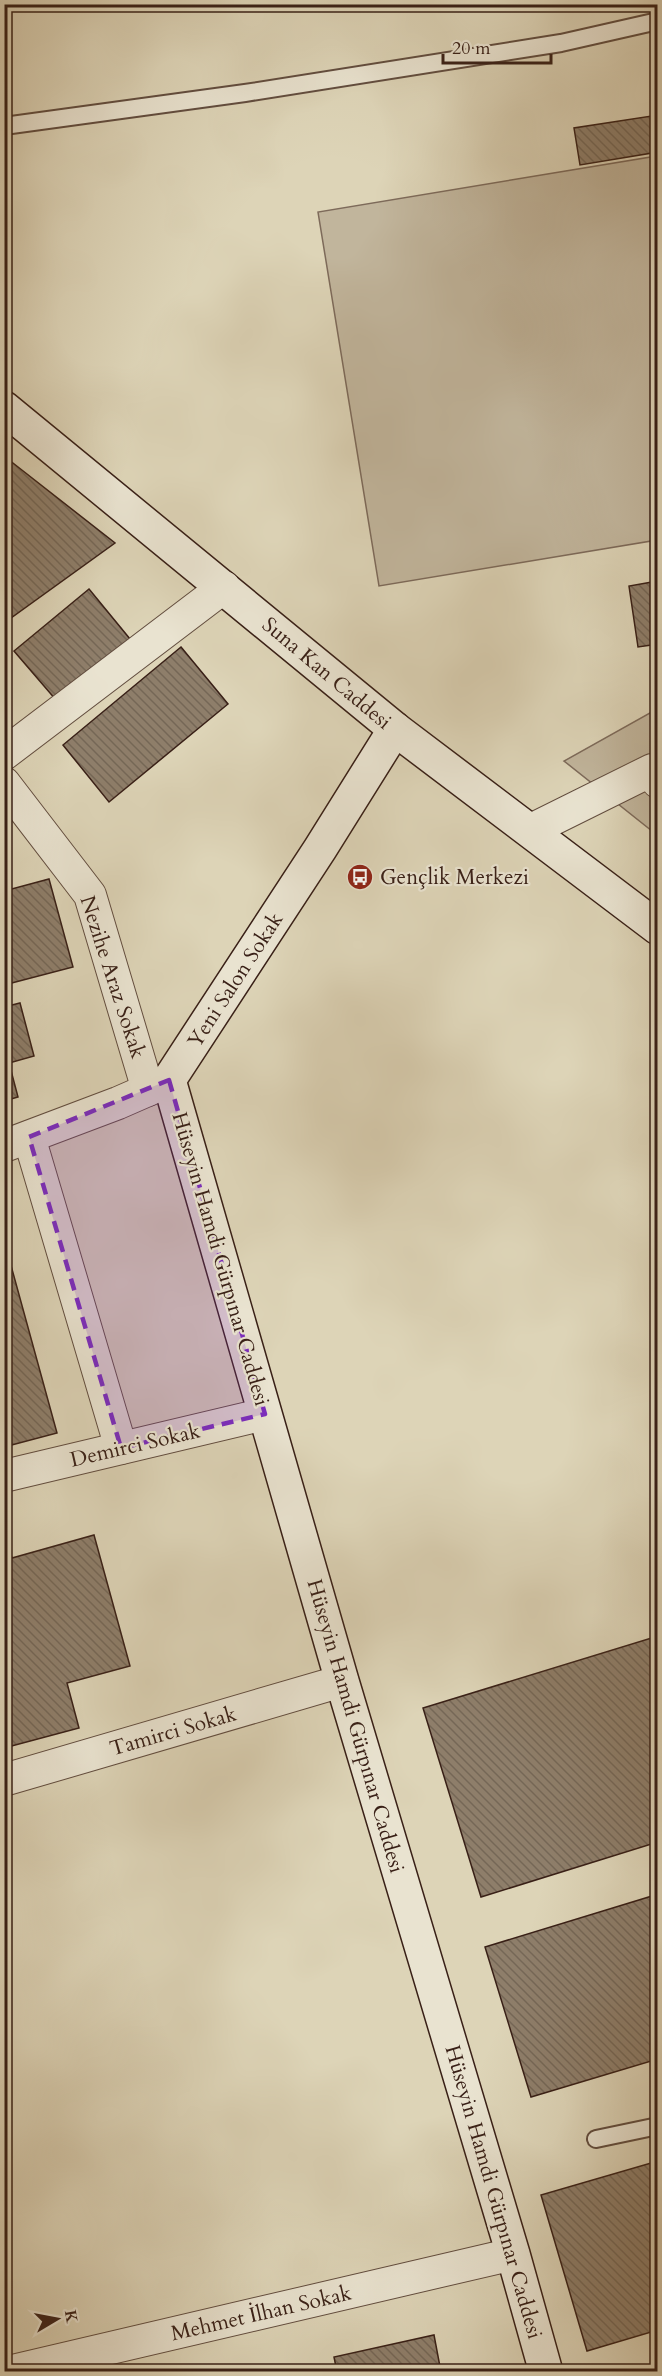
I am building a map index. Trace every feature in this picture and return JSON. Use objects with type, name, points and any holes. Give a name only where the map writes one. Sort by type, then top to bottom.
[{"type":"street","name":"Suna Kan Caddesi","points":[[4,408],[395,729],[531,830],[657,928]]},
{"type":"street","points":[[4,754],[224,587]]},
{"type":"street","name":"Yeni Salon Sokak","points":[[159,1085],[320,849],[395,729]]},
{"type":"street","points":[[531,830],[652,770],[657,782]]},
{"type":"street","name":"Nezihe Araz Sokak","points":[[4,783],[90,895],[159,1085]]},
{"type":"street","points":[[121,1448],[17,1142],[159,1085]]},
{"type":"street","name":"Hüseyin Hamdi Gürpınar Caddesi","points":[[159,1085],[265,1414],[546,2372]]},
{"type":"street","name":"Demirci Sokak","points":[[4,1476],[265,1414]]},
{"type":"street","name":"Tamirci Sokak","points":[[4,1780],[342,1681]]},
{"type":"street","name":"Mehmet İlhan Sokak","points":[[8,2372],[513,2254]]},
{"type":"lane","points":[[4,126],[244,93],[561,43],[657,21]]},
{"type":"lane","points":[[596,2139],[657,2126]]},
{"type":"highlighted area","points":[[169,1080],[265,1414],[121,1448],[29,1137]]},
{"type":"shaded area","points":[[657,156],[657,540],[379,586],[318,212]]},
{"type":"shaded area","points":[[657,709],[657,835],[564,761]]},
{"type":"building","points":[[658,115],[658,152],[580,165],[574,128]]},
{"type":"building","points":[[4,456],[115,543],[4,623]]},
{"type":"building","points":[[658,581],[658,644],[638,647],[629,586]]},
{"type":"building","points":[[89,589],[130,639],[56,700],[14,651]]},
{"type":"building","points":[[181,647],[228,704],[109,802],[63,745]]},
{"type":"building","points":[[49,879],[73,967],[4,985],[4,891]]},
{"type":"building","points":[[20,1003],[34,1056],[9,1063],[18,1097],[4,1101],[4,1007]]},
{"type":"building","points":[[4,1240],[57,1433],[4,1447]]},
{"type":"building","points":[[4,1530],[12,1558],[94,1535],[130,1666],[67,1683],[79,1728],[4,1748]]},
{"type":"building","points":[[658,1636],[658,1842],[481,1897],[423,1708]]},
{"type":"building","points":[[652,1896],[658,1914],[658,2059],[531,2097],[485,1947]]},
{"type":"building","points":[[658,2161],[658,2330],[587,2351],[541,2195]]},
{"type":"building","points":[[434,2335],[441,2372],[337,2372],[334,2357]]},
{"type":"place","name":"Gençlik Merkezi","points":[[360,877]]}]
